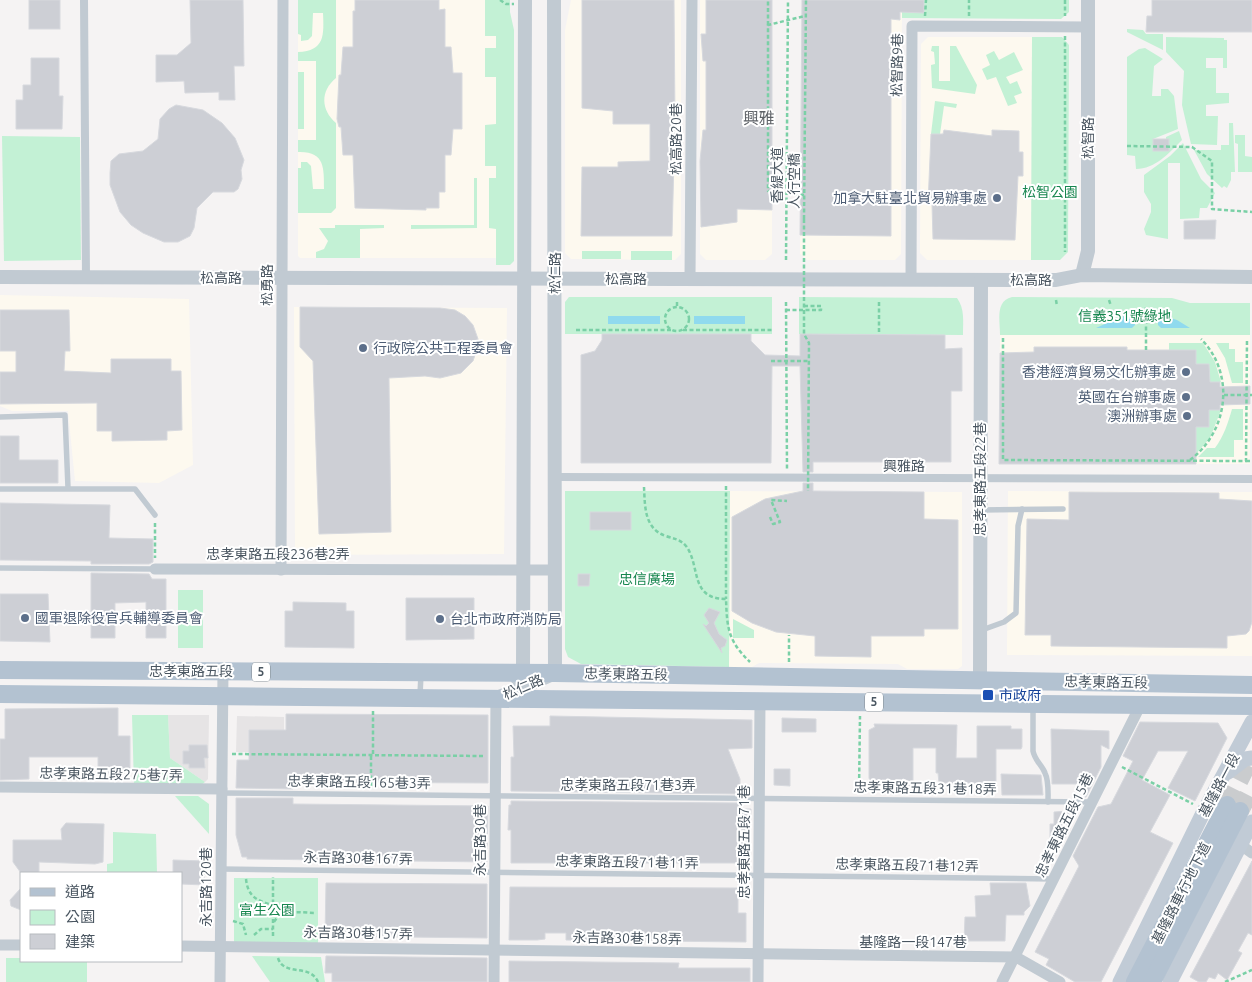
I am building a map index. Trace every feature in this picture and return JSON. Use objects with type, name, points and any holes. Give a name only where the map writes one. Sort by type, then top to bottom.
[{"type":"main road","name":"忠孝東路五段","points":[[0,670],[555,673],[1252,685]]},
{"type":"main road","name":"忠孝東路五段","points":[[0,694],[1252,706]]},
{"type":"main road","name":"基隆路一段","points":[[1120,982],[1252,722]]},
{"type":"main road","points":[[1223,776],[1245,759],[1252,758]]},
{"type":"main road","points":[[1170,982],[1247,849],[1240,813]]},
{"type":"main road","name":"基隆路車行地下道","points":[[1135,982],[1240,813]]},
{"type":"main road","name":"基隆路車行地下道","points":[[1152,982],[1240,813]]},
{"type":"street","points":[[84,0],[86,278]]},
{"type":"street","name":"松勇路","points":[[281,570],[283,0]]},
{"type":"street","name":"松仁路","points":[[496,698],[523,673],[526,0]]},
{"type":"street","name":"松仁路","points":[[496,698],[555,673],[554,0]]},
{"type":"street","name":"松高路20巷","points":[[690,279],[692,0]]},
{"type":"street","name":"松智路","points":[[1082,276],[1088,251],[1088,0]]},
{"type":"street","name":"松智路9巷","points":[[911,280],[912,26],[1088,27]]},
{"type":"street","name":"松高路","points":[[0,277],[911,280],[1056,280],[1082,276],[1252,277]]},
{"type":"street","name":"忠孝東路五段22巷","points":[[980,679],[981,280]]},
{"type":"street","name":"興雅路","points":[[555,478],[1252,479]]},
{"type":"street","name":"忠孝東路五段236巷2弄","points":[[155,569],[555,570]]},
{"type":"street","name":"永吉路120巷","points":[[220,982],[223,671]]},
{"type":"street","name":"永吉路30巷","points":[[494,982],[496,698]]},
{"type":"street","name":"忠孝東路五段71巷","points":[[758,982],[760,701]]},
{"type":"street","name":"忠孝東路五段15巷","points":[[1002,982],[1140,706]]},
{"type":"street","name":"忠孝東路五段275巷7弄","points":[[0,787],[222,791]]},
{"type":"street","points":[[0,945],[20,945]]},
{"type":"street","name":"永吉路30巷157弄","points":[[182,946],[494,950]]},
{"type":"street","name":"永吉路30巷158弄","points":[[494,950],[758,956]]},
{"type":"street","name":"基隆路一段147巷","points":[[758,956],[1016,957],[1060,982]]},
{"type":"lane","points":[[0,417],[65,415],[68,488]]},
{"type":"lane","points":[[0,488],[135,488],[155,515]]},
{"type":"lane","points":[[980,510],[1063,508]]},
{"type":"lane","points":[[980,631],[1004,622],[1016,613],[1018,526],[1022,509]]},
{"type":"lane","name":"忠孝東路五段236巷2弄","points":[[0,568],[155,569]]},
{"type":"lane","points":[[420,698],[421,672]]},
{"type":"lane","points":[[1033,704],[1033,752],[1048,779],[1048,802]]},
{"type":"lane","name":"忠孝東路五段165巷3弄","points":[[222,791],[496,797]]},
{"type":"lane","name":"忠孝東路五段71巷3弄","points":[[496,797],[759,798]]},
{"type":"lane","name":"忠孝東路五段31巷18弄","points":[[759,798],[1091,802]]},
{"type":"lane","name":"永吉路30巷167弄","points":[[221,869],[495,872]]},
{"type":"lane","name":"忠孝東路五段71巷11弄","points":[[495,872],[759,876]]},
{"type":"lane","name":"忠孝東路五段71巷12弄","points":[[759,876],[1054,879]]},
{"type":"path","points":[[503,0],[506,4]]},
{"type":"path","points":[[768,0],[768,192],[804,195]]},
{"type":"path","name":"香緹大道","points":[[786,260],[788,0]]},
{"type":"path","name":"人行空橋","points":[[806,0],[804,334],[809,344],[808,491]]},
{"type":"path","points":[[1065,0],[1065,252]]},
{"type":"path","points":[[768,25],[806,16]]},
{"type":"path","points":[[1127,146],[1192,147],[1212,161],[1212,209],[1252,212]]},
{"type":"path","points":[[1056,300],[1057,306]]},
{"type":"path","points":[[1109,300],[1111,306]]},
{"type":"path","points":[[677,302],[677,308]]},
{"type":"path","points":[[786,302],[787,478]]},
{"type":"path","points":[[879,302],[879,332]]},
{"type":"path","points":[[786,310],[820,310],[821,306],[804,306]]},
{"type":"path","points":[[1146,306],[1146,350]]},
{"type":"path","points":[[671,330],[666,323],[666,316],[669,311],[677,308],[685,311],[688,318],[687,325],[683,330]]},
{"type":"path","points":[[576,330],[772,330]]},
{"type":"path","points":[[1003,338],[1003,460],[1252,461]]},
{"type":"path","points":[[1189,461],[1204,448],[1214,433],[1220,418],[1224,395],[1222,378],[1216,361],[1201,338]]},
{"type":"path","points":[[1246,461],[1247,338]]},
{"type":"path","points":[[771,361],[809,361]]},
{"type":"path","points":[[1224,395],[1252,395]]},
{"type":"path","points":[[644,478],[646,516],[652,527],[684,544],[690,552],[695,575],[700,587],[713,596],[726,599]]},
{"type":"path","points":[[734,484],[726,484],[726,599],[728,629],[736,648],[750,662]]},
{"type":"path","points":[[770,517],[773,524],[780,522],[771,500],[787,500]]},
{"type":"path","points":[[155,515],[155,569]]},
{"type":"path","points":[[789,635],[789,662]]},
{"type":"path","points":[[859,800],[860,702]]},
{"type":"path","points":[[371,795],[374,711]]},
{"type":"path","points":[[222,754],[496,756]]},
{"type":"path","points":[[1112,762],[1195,805]]},
{"type":"path","points":[[246,880],[248,891],[253,896],[266,905],[278,907],[284,913]]},
{"type":"path","points":[[273,923],[278,916],[284,913],[316,913]]},
{"type":"path","points":[[233,921],[242,924],[246,929],[246,938],[256,934],[261,929],[273,929]]},
{"type":"path","points":[[1225,982],[1252,970]]},
{"type":"shaded area","points":[[298,0],[496,0],[496,258],[300,258],[298,256]]},
{"type":"shaded area","points":[[571,0],[681,0],[681,254],[675,260],[571,259],[565,253],[565,30]]},
{"type":"shaded area","points":[[700,0],[772,0],[772,254],[765,260],[706,260],[700,254]]},
{"type":"shaded area","points":[[802,0],[902,0],[901,254],[895,260],[807,260],[800,254]]},
{"type":"shaded area","points":[[928,37],[1032,37],[1031,260],[927,260],[920,253],[921,44]]},
{"type":"shaded area","points":[[0,295],[189,299],[193,465],[159,483],[75,481],[68,411],[12,411],[0,406]]},
{"type":"shaded area","points":[[294,307],[507,308],[504,554],[295,555]]},
{"type":"shaded area","points":[[1000,335],[1250,335],[1250,464],[999,464]]},
{"type":"shaded area","points":[[730,491],[962,492],[962,666],[958,669],[907,669],[898,664],[759,663],[752,667],[729,667]]},
{"type":"shaded area","points":[[1008,491],[1252,492],[1252,656],[1007,655]]},
{"type":"shaded area","points":[[168,715],[209,715],[208,779],[205,782],[170,758]]},
{"type":"shaded area","points":[[237,716],[284,717],[284,752],[236,752]]},
{"type":"green space","points":[[298,0],[336,0],[336,78],[327,89],[324,100],[327,112],[336,123],[336,208],[331,213],[298,213],[298,168],[301,168],[301,162],[307,162],[311,166],[313,189],[324,189],[324,174],[318,158],[307,152],[298,152],[298,140],[316,140],[316,61],[298,61],[298,52],[313,49],[318,45],[323,35],[323,13],[313,13],[312,36],[308,40],[301,41],[301,35],[298,34]]},
{"type":"green space","points":[[485,0],[510,0],[510,12],[514,30],[514,261],[510,265],[496,265],[496,229],[489,228],[489,178],[496,178],[496,166],[485,166],[485,125],[496,124],[496,77],[485,77],[485,48],[496,48],[496,36],[485,36]]},
{"type":"green space","points":[[902,0],[1069,0],[1069,12],[1061,19],[902,18]]},
{"type":"green space","points":[[1127,29],[1143,30],[1146,34],[1163,34],[1163,50],[1127,32]]},
{"type":"green space","name":"松智公園","points":[[1032,37],[1062,37],[1069,45],[1068,252],[1060,260],[1031,260]]},
{"type":"green space","points":[[1166,37],[1224,38],[1224,40],[1227,40],[1227,68],[1223,68],[1223,58],[1206,58],[1206,68],[1216,68],[1216,93],[1229,93],[1229,103],[1206,105],[1206,116],[1218,116],[1217,145],[1191,144],[1182,105],[1184,71],[1166,52]]},
{"type":"green space","points":[[932,46],[939,46],[939,81],[950,81],[950,46],[956,46],[977,85],[975,94],[932,88],[931,65],[935,64],[934,52],[931,51]]},
{"type":"green space","points":[[1145,48],[1163,59],[1154,66],[1152,96],[1161,96],[1161,89],[1168,89],[1174,96],[1178,129],[1153,139],[1153,151],[1168,151],[1169,140],[1166,137],[1179,131],[1182,140],[1167,155],[1155,163],[1136,169],[1135,156],[1127,155],[1127,57],[1139,49]]},
{"type":"green space","points":[[994,51],[999,60],[1014,52],[1023,70],[1006,77],[1010,84],[1017,81],[1022,93],[1014,96],[1017,103],[1008,106],[996,77],[987,80],[982,69],[990,65],[986,55]]},
{"type":"green space","points":[[298,72],[304,72],[304,129],[298,129]]},
{"type":"green space","points":[[935,101],[957,104],[956,108],[944,106],[940,134],[931,134]]},
{"type":"green space","points":[[1229,123],[1233,123],[1235,172],[1231,172],[1231,180],[1227,188],[1224,186],[1222,188],[1207,174],[1194,150],[1221,150],[1221,145],[1229,145]]},
{"type":"green space","points":[[1235,135],[1245,135],[1245,156],[1252,157],[1252,172],[1238,172],[1238,144],[1235,143]]},
{"type":"green space","points":[[2,136],[80,137],[81,260],[4,261]]},
{"type":"green space","points":[[1183,143],[1201,179],[1215,193],[1207,208],[1200,208],[1199,218],[1180,219],[1180,163],[1168,163],[1168,239],[1146,235],[1144,229],[1151,212],[1151,204],[1144,192],[1144,175],[1170,156]]},
{"type":"green space","points":[[474,178],[477,178],[477,228],[411,229],[411,225],[474,225]]},
{"type":"green space","points":[[335,225],[384,225],[384,228],[360,229],[360,258],[316,258],[316,252],[324,249],[328,241],[319,228],[335,228]]},
{"type":"green space","points":[[582,251],[621,251],[621,259],[582,259]]},
{"type":"green space","points":[[631,251],[672,251],[672,260],[631,260]]},
{"type":"green space","points":[[569,297],[772,297],[772,334],[565,334],[565,302]]},
{"type":"green space","points":[[799,297],[957,298],[962,311],[963,335],[799,334]]},
{"type":"green space","name":"信義351號綠地","points":[[1012,297],[1172,298],[1190,303],[1250,303],[1250,335],[1000,335],[999,317],[1001,307],[1007,299]]},
{"type":"green space","points":[[1169,343],[1203,343],[1215,362],[1221,382],[1207,382],[1207,367],[1209,364],[1196,364],[1169,350]]},
{"type":"green space","points":[[1216,343],[1229,343],[1229,349],[1235,349],[1235,362],[1243,362],[1243,383],[1232,383],[1225,358]]},
{"type":"green space","points":[[1232,409],[1243,409],[1243,440],[1234,440],[1234,457],[1198,457],[1207,448],[1215,448],[1223,434]]},
{"type":"green space","points":[[1207,410],[1221,410],[1210,438],[1195,455],[1196,427],[1209,427]]},
{"type":"green space","name":"忠信廣場","points":[[565,491],[730,491],[729,667],[581,664],[568,657],[565,649]]},
{"type":"green space","points":[[178,590],[203,590],[203,648],[178,648]]},
{"type":"green space","points":[[733,619],[754,630],[754,638],[733,638]]},
{"type":"green space","points":[[132,715],[168,715],[170,758],[205,782],[201,785],[134,786]]},
{"type":"green space","points":[[175,796],[198,796],[209,804],[209,834]]},
{"type":"green space","points":[[113,832],[156,834],[157,872],[107,872],[107,864],[113,863]]},
{"type":"green space","name":"富生公園","points":[[234,878],[318,878],[318,943],[234,942]]},
{"type":"green space","points":[[252,956],[321,957],[325,982],[270,982]]},
{"type":"green space","points":[[6,958],[20,958],[20,962],[87,962],[87,982],[6,982]]},
{"type":"water","points":[[1135,314],[1135,325],[1132,328],[1096,328],[1120,317]]},
{"type":"water","points":[[1158,314],[1177,320],[1190,328],[1161,328],[1158,325]]},
{"type":"water","points":[[608,316],[660,316],[660,324],[608,324]]},
{"type":"water","points":[[694,316],[745,316],[745,324],[694,324]]},
{"type":"building","points":[[29,0],[60,0],[60,29],[29,29]]},
{"type":"building","points":[[190,0],[243,0],[244,66],[234,66],[235,100],[219,100],[219,92],[185,93],[184,81],[156,82],[156,55],[177,55],[191,43]]},
{"type":"building","points":[[355,0],[439,0],[439,10],[445,9],[445,47],[451,47],[453,73],[462,73],[462,129],[453,129],[451,155],[445,155],[445,192],[439,192],[439,208],[426,208],[426,210],[355,208],[353,155],[343,155],[341,127],[339,127],[337,119],[339,75],[341,75],[343,47],[353,47],[353,11],[355,11]]},
{"type":"building","points":[[582,0],[674,0],[675,121],[672,236],[581,236],[582,167],[618,167],[618,162],[650,161],[650,124],[613,124],[613,111],[582,108]]},
{"type":"building","points":[[706,0],[772,0],[772,210],[737,209],[737,222],[701,227],[700,161],[703,130],[706,130],[706,61],[703,61],[701,34],[706,34]]},
{"type":"building","points":[[802,0],[924,0],[924,13],[900,12],[900,20],[891,19],[891,236],[800,235]]},
{"type":"building","points":[[1152,0],[1252,0],[1252,32],[1146,32],[1147,16],[1152,16]]},
{"type":"building","points":[[31,58],[59,58],[59,96],[63,96],[62,129],[16,129],[16,100],[23,100],[23,85],[31,85]]},
{"type":"building","points":[[176,105],[203,110],[222,123],[235,138],[244,160],[241,170],[242,179],[238,189],[234,192],[213,192],[197,208],[194,228],[190,236],[178,242],[164,242],[143,233],[131,225],[120,212],[110,185],[111,161],[119,154],[143,151],[158,139],[160,119],[169,109]]},
{"type":"building","points":[[944,130],[992,136],[992,130],[1019,131],[1019,152],[1023,152],[1023,176],[1018,176],[1015,240],[933,239],[932,204],[928,204],[931,134],[943,134]]},
{"type":"building","points":[[1153,139],[1169,139],[1169,151],[1153,151]]},
{"type":"building","points":[[1216,220],[1215,239],[1184,239],[1184,221]]},
{"type":"building","points":[[300,307],[440,308],[455,310],[465,316],[473,325],[478,339],[477,349],[473,361],[461,373],[440,378],[425,376],[389,378],[391,532],[319,534],[313,361],[300,347]]},
{"type":"building","points":[[0,310],[69,310],[70,351],[65,351],[64,371],[111,373],[111,359],[171,359],[171,371],[181,371],[182,430],[167,431],[167,440],[112,441],[112,431],[97,431],[97,403],[0,404],[0,372],[16,372],[16,351],[0,351]]},
{"type":"building","points":[[602,334],[751,334],[751,341],[765,355],[800,356],[800,334],[945,335],[945,349],[962,348],[962,391],[951,391],[951,462],[813,462],[813,472],[803,472],[800,366],[772,366],[771,463],[581,463],[581,355],[595,351],[602,340]]},
{"type":"building","points":[[1034,347],[1127,347],[1127,350],[1196,350],[1196,364],[1209,364],[1210,382],[1220,382],[1220,387],[1250,386],[1250,404],[1220,405],[1220,410],[1209,410],[1209,427],[1196,427],[1196,464],[999,464],[1000,353],[1034,352]]},
{"type":"building","points":[[0,436],[19,436],[19,460],[58,460],[58,483],[0,483]]},
{"type":"building","points":[[803,483],[813,483],[813,491],[924,492],[924,519],[958,520],[958,629],[924,629],[924,636],[871,636],[871,657],[815,656],[815,636],[776,632],[752,623],[732,611],[732,517],[765,499],[803,491]]},
{"type":"building","points":[[1069,492],[1219,493],[1219,499],[1252,501],[1252,622],[1249,631],[1246,634],[1227,636],[1227,648],[1051,646],[1051,635],[1025,635],[1027,519],[1069,520]]},
{"type":"building","points":[[0,503],[110,505],[109,538],[153,539],[153,562],[149,564],[91,564],[91,561],[0,560]]},
{"type":"building","points":[[590,512],[631,512],[631,530],[590,530]]},
{"type":"building","points":[[91,573],[149,574],[152,579],[166,579],[166,638],[146,638],[146,602],[115,603],[115,638],[91,638]]},
{"type":"building","points":[[578,574],[590,574],[589,586],[578,586]]},
{"type":"building","name":"國軍退除役官兵輔導委員會","points":[[0,594],[48,594],[50,642],[0,641]]},
{"type":"building","name":"台北市政府消防局","points":[[406,598],[474,598],[474,639],[406,640]]},
{"type":"building","points":[[293,602],[346,603],[346,611],[354,611],[354,648],[285,647],[285,611],[293,611]]},
{"type":"building","points":[[709,608],[720,612],[714,623],[719,634],[727,640],[725,646],[721,648],[722,653],[703,624],[706,626],[709,623],[704,615]]},
{"type":"building","points":[[118,708],[118,736],[130,736],[130,773],[98,773],[98,757],[29,757],[29,779],[0,780],[0,739],[5,739],[5,709]]},
{"type":"building","points":[[286,714],[488,715],[488,783],[293,782],[293,789],[236,788],[237,760],[249,760],[249,730],[286,730]]},
{"type":"building","points":[[550,716],[752,720],[752,748],[728,749],[740,779],[740,794],[511,791],[511,757],[514,757],[513,726],[550,726]]},
{"type":"building","points":[[782,718],[816,719],[816,732],[782,732]]},
{"type":"building","points":[[1140,722],[1218,723],[1227,738],[1195,801],[1168,788],[1188,751],[1158,751],[1142,780],[1170,795],[1150,832],[1173,843],[1101,982],[1075,982],[1046,965],[1049,959],[1035,952],[1079,866],[1073,856],[1098,807],[1111,804],[1133,761],[1123,756]]},
{"type":"building","points":[[874,724],[957,725],[956,758],[977,758],[977,726],[1011,726],[1011,729],[1022,729],[1022,747],[1021,749],[996,749],[996,783],[939,783],[938,773],[936,773],[936,748],[913,748],[913,786],[871,783],[869,778],[869,730],[875,727]]},
{"type":"building","points":[[1051,729],[1109,731],[1109,749],[1101,745],[1101,767],[1086,797],[1083,797],[1083,784],[1052,784]]},
{"type":"building","points":[[189,745],[207,745],[208,758],[204,758],[205,768],[189,768],[189,764],[183,764],[183,751],[189,751]]},
{"type":"building","points":[[774,769],[790,769],[790,786],[774,785]]},
{"type":"building","points":[[1001,774],[1041,775],[1043,795],[1002,795]]},
{"type":"building","points":[[236,798],[293,798],[293,804],[488,806],[487,862],[247,859],[247,857],[242,857],[236,835]]},
{"type":"building","points":[[511,801],[740,803],[740,809],[751,809],[748,863],[511,863],[511,830],[508,830],[509,805],[511,805]]},
{"type":"building","points":[[1069,811],[1070,830],[1066,837],[1050,838],[1050,824],[1054,824],[1054,812]]},
{"type":"building","points":[[66,823],[104,824],[103,862],[95,864],[39,862],[39,872],[20,872],[13,862],[13,840],[62,840],[61,829]]},
{"type":"building","points":[[173,860],[205,861],[204,885],[182,884],[182,872],[173,872]]},
{"type":"building","points":[[1252,861],[1252,935],[1248,933],[1238,951],[1242,953],[1227,980],[1218,973],[1215,979],[1209,977],[1206,982],[1199,982],[1190,977]]},
{"type":"building","points":[[326,883],[487,884],[487,938],[325,936]]},
{"type":"building","points":[[990,883],[1026,883],[1030,906],[1024,912],[1024,915],[1006,915],[1005,941],[964,941],[965,917],[976,917],[975,896],[991,895]]},
{"type":"building","points":[[510,887],[738,888],[738,913],[746,913],[746,942],[566,940],[566,933],[545,933],[545,939],[537,940],[509,940]]},
{"type":"building","points":[[20,889],[20,910],[11,906],[10,900]]},
{"type":"building","points":[[326,956],[487,958],[487,982],[332,982],[332,973],[325,973]]},
{"type":"building","points":[[509,961],[679,963],[678,968],[750,968],[750,982],[509,982]]},
{"type":"tunnel","points":[[1227,805],[1252,756]]},
{"type":"tunnel","points":[[1240,811],[1252,788]]},
{"type":"place","name":"加拿大駐臺北貿易辦事處","points":[[997,198]]},
{"type":"place","name":"行政院公共工程委員會","points":[[363,348]]},
{"type":"place","name":"香港經濟貿易文化辦事處","points":[[1186,372]]},
{"type":"place","name":"英國在台辦事處","points":[[1186,397]]},
{"type":"place","name":"澳洲辦事處","points":[[1187,416]]},
{"type":"place","name":"國軍退除役官兵輔導委員會","points":[[25,618]]},
{"type":"place","name":"台北市政府消防局","points":[[440,619]]},
{"type":"place","name":"市政府","points":[[988,695]]},
{"type":"district","name":"興雅","points":[[759,118]]}]
